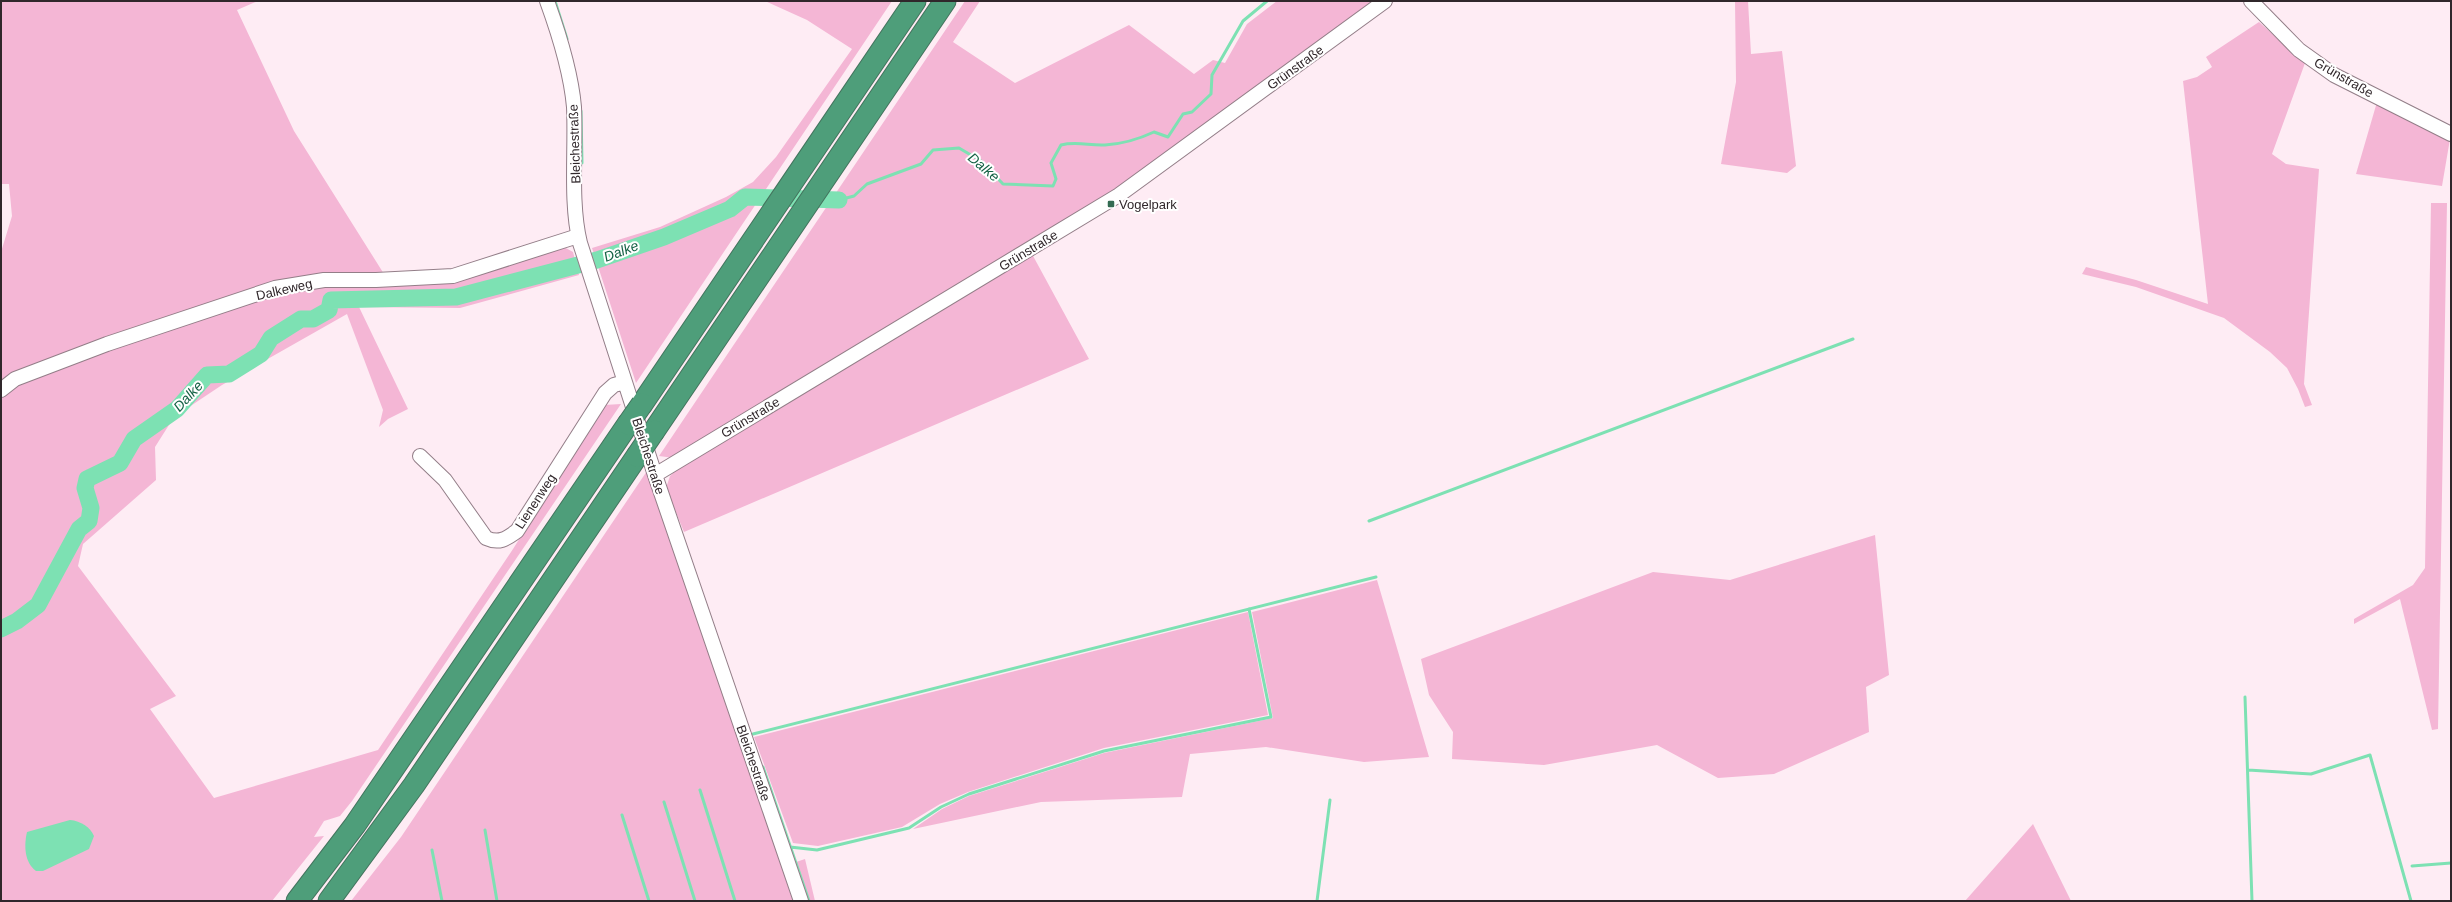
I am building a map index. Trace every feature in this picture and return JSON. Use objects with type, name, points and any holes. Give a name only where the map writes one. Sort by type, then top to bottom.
[{"type":"highway","points":[[297,901],[355,826],[915,1]]},
{"type":"highway","points":[[329,901],[436,753],[945,1]]},
{"type":"street","name":"Bleichestraße","points":[[547,1],[564,60],[574,105],[579,240],[655,475],[801,901]]},
{"type":"street","name":"Grünstraße","points":[[655,475],[1119,195],[1385,1]]},
{"type":"street","name":"Grünstraße","points":[[2251,1],[2299,50],[2334,75],[2451,134]]},
{"type":"street","name":"Dalkeweg","points":[[1,390],[15,379],[107,344],[275,288],[324,280],[376,280],[453,276],[579,240]]},
{"type":"street","name":"Lienenweg","points":[[420,456],[445,480],[486,538],[493,542],[504,541],[517,531],[605,393],[614,385],[625,382]]},
{"type":"shaded area","points":[[1,1],[258,1],[237,10],[294,131],[384,274],[325,273],[273,281],[102,338],[1,381],[1,252],[12,216],[9,184],[1,184]]},
{"type":"shaded area","points":[[765,1],[892,1],[636,383],[592,248],[660,227],[726,197],[753,182],[776,157],[852,49],[807,20]]},
{"type":"shaded area","points":[[965,1],[980,1],[953,42],[1015,83],[1129,25],[1194,74],[1213,60],[1225,63],[1247,24],[1277,1],[1374,1],[1116,189],[786,387],[788,390],[674,458],[659,456]]},
{"type":"shaded area","points":[[1735,1],[1748,1],[1751,54],[1782,51],[1796,166],[1787,173],[1721,164],[1736,82]]},
{"type":"shaded area","points":[[2259,22],[2305,63],[2272,154],[2286,164],[2319,169],[2304,384],[2312,405],[2305,407],[2287,368],[2270,352],[2224,318],[2136,287],[2082,274],[2086,267],[2136,280],[2208,304],[2183,81],[2197,77],[2212,67],[2206,57]]},
{"type":"shaded area","points":[[2377,102],[2450,139],[2442,186],[2356,174]]},
{"type":"shaded area","points":[[2431,203],[2447,203],[2438,729],[2432,730],[2400,599],[2354,624],[2354,619],[2413,585],[2425,568]]},
{"type":"shaded area","points":[[564,247],[573,252],[579,275],[460,308],[359,307],[408,409],[388,419],[379,427],[383,410],[347,314],[222,385],[174,417],[155,447],[156,480],[83,544],[78,566],[176,696],[150,709],[214,798],[378,750],[513,549],[604,405],[621,404],[352,801],[340,816],[324,821],[314,837],[324,836],[272,901],[1,901],[1,396],[15,384],[276,291],[318,285],[377,285]]},
{"type":"shaded area","points":[[1032,254],[1089,359],[684,532],[666,488],[670,476],[676,470]]},
{"type":"shaded area","points":[[647,471],[793,901],[351,901],[401,837]]},
{"type":"shaded area","points":[[1875,535],[1889,675],[1866,687],[1869,732],[1774,774],[1718,778],[1657,745],[1544,765],[1452,759],[1453,732],[1429,695],[1421,659],[1653,572],[1730,580]]},
{"type":"shaded area","points":[[1377,580],[1429,757],[1364,762],[1266,747],[1190,754],[1182,797],[1041,802],[913,829],[942,809],[969,796],[1104,753],[1273,718],[1252,612]]},
{"type":"shaded area","points":[[1248,612],[1268,715],[1104,748],[968,792],[940,804],[902,827],[818,846],[793,843],[754,737]]},
{"type":"shaded area","points":[[70,820],[88,827],[94,836],[89,849],[43,871],[36,871],[29,863],[27,858],[25,842],[27,832]]},
{"type":"shaded area","points":[[2033,824],[2071,901],[1965,901]]},
{"type":"shaded area","points":[[805,859],[815,901],[810,901],[796,862]]},
{"type":"waterway","points":[[555,1],[567,39]]},
{"type":"waterway","name":"Dalke","points":[[839,200],[854,196],[867,184],[921,164],[933,150],[959,148],[981,161],[1003,184],[1053,186],[1056,179],[1051,163],[1061,145],[1073,143],[1099,145],[1118,144],[1154,132],[1168,137],[1183,114],[1192,112],[1211,94],[1212,75],[1243,21],[1267,1]]},
{"type":"waterway","points":[[581,111],[582,163]]},
{"type":"waterway","name":"Dalke","points":[[1,629],[17,621],[38,605],[79,529],[89,521],[91,508],[85,488],[87,479],[120,463],[134,439],[177,409],[207,375],[229,374],[261,354],[271,338],[301,319],[313,319],[329,310],[331,300],[456,297],[597,260],[664,237],[730,209],[745,197],[839,200]]},
{"type":"waterway","points":[[1369,521],[1853,339]]},
{"type":"waterway","points":[[753,734],[1376,577]]},
{"type":"waterway","points":[[790,847],[817,850],[909,828],[941,807],[969,794],[1104,751],[1271,717],[1249,609]]},
{"type":"waterway","points":[[2245,697],[2252,901]]},
{"type":"waterway","points":[[2248,770],[2311,774],[2370,755],[2411,901]]},
{"type":"waterway","points":[[763,767],[809,901]]},
{"type":"waterway","points":[[700,790],[735,901]]},
{"type":"waterway","points":[[1317,901],[1330,800]]},
{"type":"waterway","points":[[664,802],[695,901]]},
{"type":"waterway","points":[[622,815],[649,901]]},
{"type":"waterway","points":[[485,830],[497,901]]},
{"type":"waterway","points":[[432,850],[442,901]]},
{"type":"waterway","points":[[2412,866],[2451,863]]},
{"type":"place","name":"Vogelpark","points":[[1111,204]]}]
